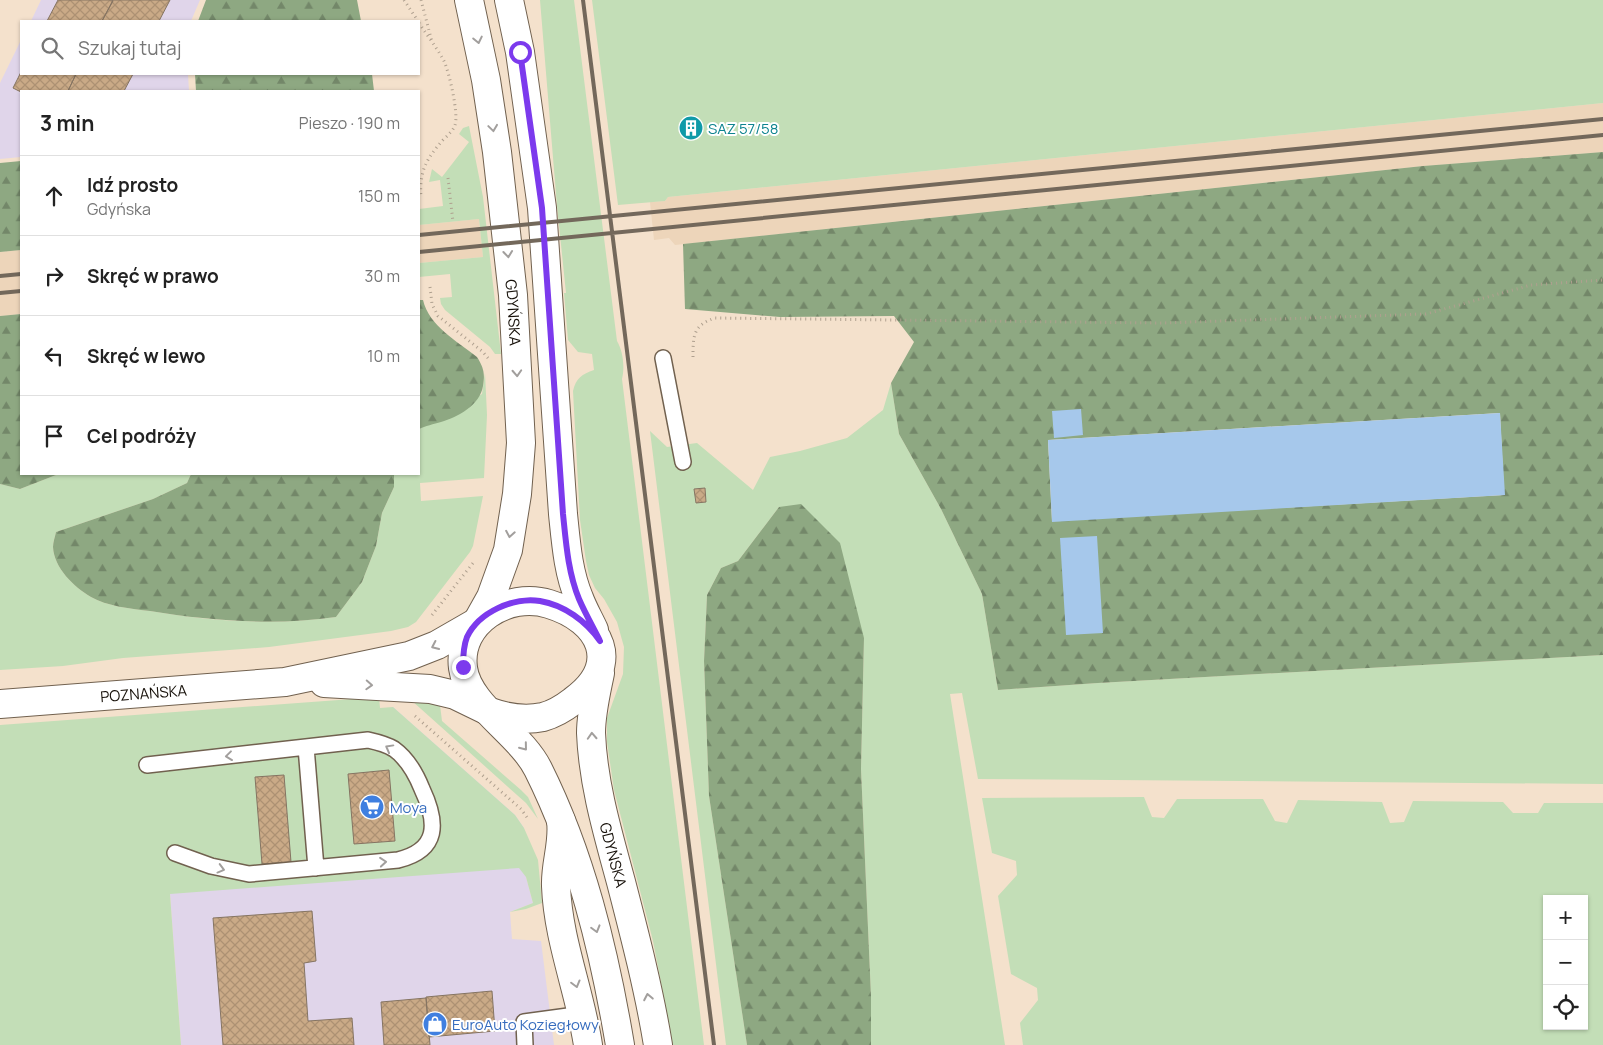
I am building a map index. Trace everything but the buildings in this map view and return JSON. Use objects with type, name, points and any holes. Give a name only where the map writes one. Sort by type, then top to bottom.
[{"type":"main road","name":"GDYŃSKA","points":[[468,0],[486,80],[497,152],[513,295],[521,443],[517,494],[508,550],[491,597],[477,622]]},
{"type":"main road","points":[[490,712],[509,718],[524,719],[541,717],[560,711],[589,689],[599,672],[601,651],[579,598],[570,571],[568,557],[563,514],[542,208],[520,52],[509,0]]},
{"type":"main road","points":[[601,651],[585,622],[565,610],[539,601],[520,602],[492,612],[477,622],[468,636],[463,650],[463,667],[471,690],[528,752],[540,773],[561,821],[576,862],[600,945],[620,1045]]},
{"type":"main road","name":"POZNAŃSKA","points":[[286,682],[409,656],[437,645],[477,622]]},
{"type":"main road","name":"GDYŃSKA","points":[[601,651],[592,724],[594,757],[606,822],[645,981],[658,1045]]},
{"type":"main road","name":"POZNAŃSKA","points":[[0,704],[286,682],[430,689],[455,695],[490,712]]},
{"type":"main road","points":[[561,821],[562,839],[556,885],[562,932],[583,1014],[588,1045]]},
{"type":"lane","points":[[663,358],[683,462]]},
{"type":"lane","points":[[148,765],[368,740],[394,749],[404,758],[414,772],[433,818],[430,840],[424,849],[411,857],[398,860],[249,874],[211,866],[175,853]]},
{"type":"lane","points":[[306,747],[316,868]]},
{"type":"lane","points":[[525,1045],[524,1022],[583,1014]]},
{"type":"path","points":[[404,0],[417,20]]},
{"type":"path","points":[[421,0],[433,46]]},
{"type":"path","points":[[420,25],[446,65],[456,116],[455,125],[450,133],[424,166],[420,184],[421,198]]},
{"type":"path","points":[[448,178],[453,222]]},
{"type":"path","points":[[693,357],[693,337],[699,326],[715,318],[1162,323],[1426,314],[1531,286],[1603,280]]},
{"type":"path","points":[[430,286],[432,304],[438,316],[483,352],[490,361]]},
{"type":"path","points":[[428,620],[477,556]]},
{"type":"path","points":[[412,714],[521,809],[531,824]]},
{"type":"shaded area","points":[[41,0],[200,0],[191,20],[31,20]]},
{"type":"shaded area","points":[[20,42],[20,75],[188,75],[189,90],[20,90],[20,157],[0,159],[0,83]]},
{"type":"shaded area","points":[[1603,103],[1603,152],[1423,166],[675,245],[669,238],[654,240],[650,202],[665,201],[668,197]]},
{"type":"shaded area","points":[[479,219],[483,257],[420,263],[420,225]]},
{"type":"shaded area","points":[[20,250],[20,314],[0,316],[0,252]]},
{"type":"shaded area","points":[[393,707],[515,815],[524,828],[526,877],[533,903],[510,912],[512,939],[541,941],[554,1045],[181,1045],[170,894]]},
{"type":"green space","points":[[206,0],[357,0],[361,20],[198,20]]},
{"type":"green space","points":[[540,0],[574,0],[617,341],[623,359],[622,379],[704,1045],[673,1045],[653,941],[614,790],[607,742],[607,718],[623,674],[624,647],[617,622],[589,575],[580,520],[573,391],[580,377],[594,370],[592,354],[578,352],[568,340],[564,293],[566,293]]},
{"type":"green space","points":[[592,0],[1603,0],[1603,103],[668,197],[665,201],[618,205]]},
{"type":"green space","points":[[195,75],[372,75],[374,90],[196,90]]},
{"type":"green space","points":[[469,126],[483,197],[501,354],[495,354],[490,347],[445,310],[441,304],[440,298],[452,297],[450,274],[420,277],[420,263],[483,257],[479,219],[420,225],[420,209],[443,206],[440,180],[429,182],[432,169],[442,177],[469,142],[459,134],[463,128]]},
{"type":"green space","points":[[1603,152],[1603,655],[998,690],[982,594],[941,509],[899,434],[891,383],[914,342],[894,316],[780,317],[685,309],[683,244],[1423,166]],"holes":[[[1500,413],[1504,495],[1052,521],[1048,440]]]},
{"type":"green space","points":[[20,161],[20,250],[0,252],[0,163]]},
{"type":"green space","points":[[420,300],[423,300],[431,318],[437,325],[477,357],[483,368],[484,378],[481,393],[473,404],[448,420],[420,429]]},
{"type":"green space","points":[[20,314],[20,475],[56,475],[20,489],[0,484],[0,316]]},
{"type":"green space","points":[[485,373],[487,415],[484,478],[420,483],[421,501],[483,496],[473,546],[416,622],[408,627],[391,631],[269,647],[0,670],[0,484],[20,489],[56,475],[191,475],[187,483],[153,499],[56,532],[53,545],[54,555],[66,576],[91,597],[104,603],[127,608],[219,620],[266,622],[336,617],[362,582],[376,546],[382,513],[394,487],[394,475],[420,475],[420,428],[482,394]]},
{"type":"green space","points":[[891,383],[899,434],[941,509],[982,594],[998,690],[1603,655],[1603,784],[978,779],[962,693],[950,694],[1005,1045],[871,1045],[871,996],[861,769],[864,638],[779,507],[738,561],[721,568],[707,595],[704,661],[709,796],[747,1045],[726,1045],[650,431],[667,447],[697,443],[753,490],[770,457],[847,438],[883,410]]},
{"type":"green space","points":[[191,475],[394,475],[394,487],[382,513],[376,546],[362,582],[336,617],[266,622],[220,620],[127,608],[104,603],[91,597],[66,576],[54,555],[53,545],[56,532],[153,499],[187,483]]},
{"type":"green space","points":[[801,504],[840,543],[864,638],[861,769],[871,996],[871,1045],[747,1045],[709,796],[704,661],[707,595],[721,568],[738,561],[779,507]]},
{"type":"green space","points":[[379,697],[380,708],[393,707],[515,815],[524,828],[538,860],[542,903],[510,912],[533,903],[526,877],[519,868],[170,894],[181,1045],[0,1045],[0,725]]},
{"type":"green space","points":[[411,700],[440,705],[442,721],[528,797],[538,819],[526,803]]},
{"type":"green space","points":[[1144,797],[1152,817],[1164,818],[1177,799],[1263,799],[1275,821],[1287,823],[1298,800],[1382,802],[1390,823],[1404,822],[1413,801],[1503,802],[1513,813],[1538,813],[1544,803],[1603,803],[1603,1045],[1023,1045],[1020,1023],[1038,1000],[1037,988],[1011,974],[998,896],[1017,875],[1016,861],[992,853],[982,798]]},
{"type":"water","points":[[1081,409],[1083,435],[1054,438],[1052,411]]},
{"type":"water","points":[[1500,413],[1505,495],[1052,522],[1048,440]]},
{"type":"water","points":[[1097,536],[1103,633],[1066,635],[1060,538]]},
{"type":"railway","points":[[583,0],[714,1045]]},
{"type":"railway","points":[[420,235],[1603,119]]},
{"type":"railway","points":[[420,252],[1603,135]]},
{"type":"railway","points":[[0,276],[20,274]]},
{"type":"railway","points":[[0,293],[20,291]]},
{"type":"place","name":"SAZ 57/58","points":[[691,128]]},
{"type":"place","name":"Moya","points":[[372,807]]},
{"type":"place","name":"EuroAuto Koziegłowy","points":[[435,1024]]},
{"type":"route","points":[[463,667],[463,650],[468,636],[477,622],[500,608],[520,602],[539,601],[565,610],[585,622],[600,641],[574,586],[568,557],[563,514],[542,208],[520,52]]}]
